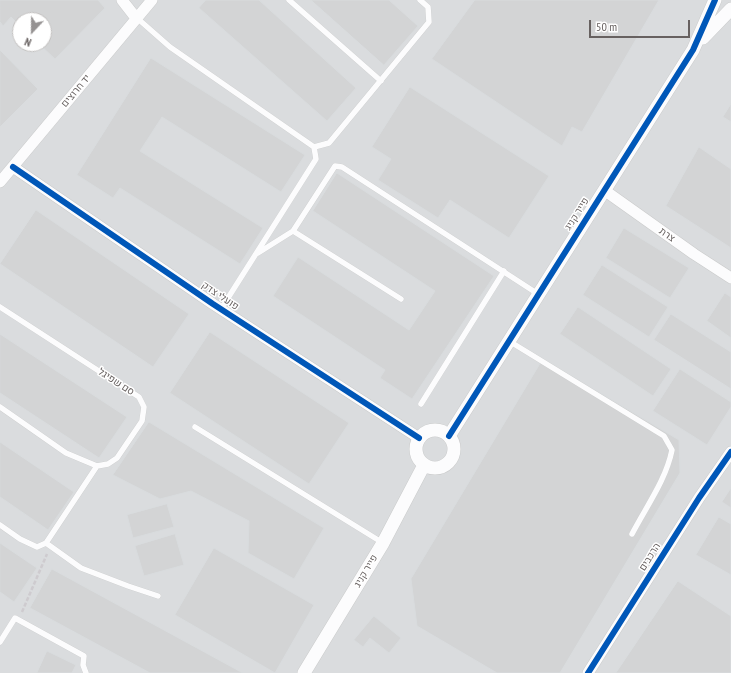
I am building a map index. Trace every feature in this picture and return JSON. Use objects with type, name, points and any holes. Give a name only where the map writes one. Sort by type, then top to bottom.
[{"type":"street","points":[[122,0],[136,18]]},
{"type":"street","name":"יד חרוצים","points":[[0,182],[152,0]]},
{"type":"street","name":"פייר קניג","points":[[693,50],[715,0]]},
{"type":"street","name":"פייר קניג","points":[[449,436],[693,50],[731,9]]},
{"type":"street","name":"פועלי צדק","points":[[13,167],[220,309],[419,438]]},
{"type":"street","name":"צרת","points":[[604,190],[694,254],[731,278]]},
{"type":"street","points":[[430,430],[437,430],[444,432],[449,436],[453,441],[455,448],[452,460],[447,465],[441,468],[430,468],[419,460],[416,454],[416,444],[424,433],[430,430]]},
{"type":"street","name":"הרכבים","points":[[588,673],[699,498],[731,452]]},
{"type":"street","name":"פייר קניג","points":[[304,673],[383,543],[424,465]]},
{"type":"lane","points":[[289,0],[380,81]]},
{"type":"lane","points":[[314,147],[329,143],[428,22],[428,7],[420,0]]},
{"type":"lane","points":[[136,18],[170,47],[314,147],[316,159],[220,309]]},
{"type":"lane","points":[[256,254],[293,231],[334,166],[342,167],[538,294]]},
{"type":"lane","points":[[293,231],[401,299]]},
{"type":"lane","points":[[421,404],[504,271]]},
{"type":"lane","name":"סם שפיגל","points":[[0,307],[139,397],[144,407],[142,421],[117,458],[108,464],[97,466]]},
{"type":"lane","points":[[509,341],[664,436],[672,450],[670,461],[632,534]]},
{"type":"lane","points":[[0,407],[66,453],[97,466],[48,545]]},
{"type":"lane","points":[[195,427],[383,543]]},
{"type":"lane","points":[[0,525],[20,539],[37,547],[48,545],[81,568],[158,596]]},
{"type":"lane","points":[[0,642],[15,618],[84,656],[83,664],[86,673]]},
{"type":"path","points":[[18,620],[48,545]]},
{"type":"shaded area","points":[[0,0],[731,0],[731,673],[0,673]]},
{"type":"building","points":[[0,0],[98,0],[105,8],[55,59],[48,52],[52,52],[52,12],[12,12],[12,18],[11,17],[3,26],[0,22]]},
{"type":"building","points":[[206,0],[259,0],[356,88],[327,121],[199,8]]},
{"type":"building","points":[[311,0],[389,0],[418,26],[384,65]]},
{"type":"building","points":[[475,0],[659,0],[582,132],[572,127],[562,146],[432,59]]},
{"type":"building","points":[[0,50],[38,89],[0,127]]},
{"type":"building","points":[[151,58],[305,155],[281,192],[162,117],[140,151],[263,228],[240,264],[120,188],[113,198],[77,175]]},
{"type":"building","points":[[410,87],[549,176],[509,238],[450,200],[438,218],[378,180],[391,159],[372,147]]},
{"type":"building","points":[[731,104],[731,122],[723,117]]},
{"type":"building","points":[[699,147],[731,169],[731,248],[666,206]]},
{"type":"building","points":[[337,173],[494,276],[412,399],[380,378],[385,370],[273,296],[298,257],[409,330],[435,291],[313,211]]},
{"type":"building","points":[[36,210],[189,314],[153,367],[0,264]]},
{"type":"building","points":[[624,228],[689,268],[670,298],[606,258]]},
{"type":"building","points":[[602,265],[668,307],[649,337],[583,295]]},
{"type":"building","points":[[725,293],[731,297],[731,338],[707,321]]},
{"type":"building","points":[[578,307],[671,369],[653,396],[560,334]]},
{"type":"building","points":[[671,314],[731,352],[731,389],[654,340]]},
{"type":"building","points":[[210,332],[349,423],[309,484],[170,393]]},
{"type":"building","points":[[0,334],[127,417],[99,458],[0,393]]},
{"type":"building","points":[[543,359],[679,440],[680,473],[560,673],[497,673],[417,626],[411,579]]},
{"type":"building","points":[[680,369],[731,402],[731,407],[707,445],[653,411]]},
{"type":"building","points":[[149,422],[324,528],[294,579],[248,553],[249,521],[191,491],[160,499],[113,475]]},
{"type":"building","points":[[0,442],[74,492],[48,530],[0,497]]},
{"type":"building","points":[[731,488],[731,508],[722,502]]},
{"type":"building","points":[[167,504],[174,527],[133,538],[127,515]]},
{"type":"building","points":[[719,517],[731,524],[731,575],[696,555]]},
{"type":"building","points":[[175,534],[184,565],[144,576],[135,546]]},
{"type":"building","points":[[0,543],[37,568],[14,602],[0,592]]},
{"type":"building","points":[[214,548],[314,605],[275,673],[175,615]]},
{"type":"building","points":[[52,569],[243,673],[150,673],[30,608]]},
{"type":"building","points":[[678,581],[731,616],[731,673],[616,673]]},
{"type":"building","points":[[374,616],[401,638],[389,653],[370,638],[363,647],[354,640]]},
{"type":"building","points":[[47,651],[76,665],[72,673],[37,673]]},
{"type":"cycle path","points":[[449,436],[693,50],[715,0]]},
{"type":"cycle path","points":[[13,167],[213,304],[419,438]]},
{"type":"cycle path","points":[[588,673],[699,498],[731,452]]}]
